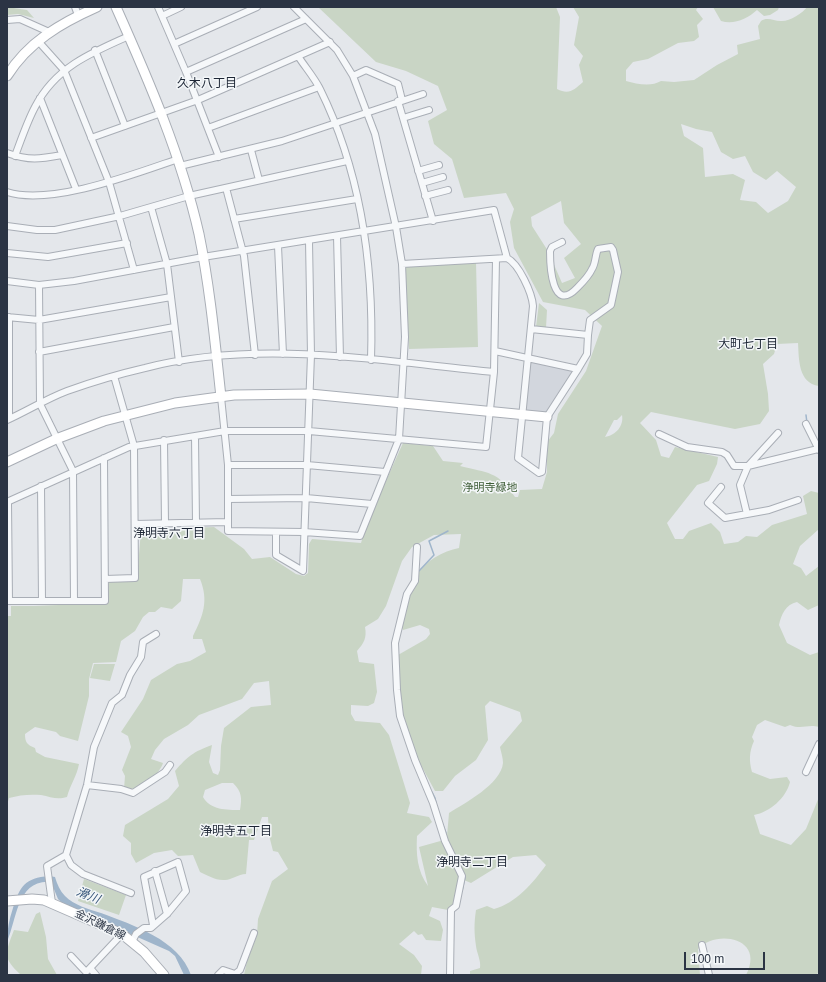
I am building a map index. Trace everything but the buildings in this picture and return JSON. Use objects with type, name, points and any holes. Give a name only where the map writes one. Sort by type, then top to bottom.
[{"type":"street","points":[[7,76],[18,61],[49,32],[77,11],[97,7]]},
{"type":"street","points":[[116,7],[162,113],[189,196],[203,257],[225,432],[228,465],[228,531],[304,532],[360,536],[399,439],[404,364],[405,312],[402,264],[387,180],[367,111],[352,76],[337,50],[294,7]]},
{"type":"street","points":[[158,7],[198,100],[219,157]]},
{"type":"street","points":[[162,16],[181,7]]},
{"type":"street","points":[[174,44],[257,7]]},
{"type":"street","points":[[7,20],[14,18],[24,20],[49,32]]},
{"type":"street","points":[[186,72],[306,19]]},
{"type":"street","points":[[15,156],[30,118],[40,98],[64,70],[95,50],[128,36]]},
{"type":"street","points":[[38,41],[64,70],[109,182],[120,216],[134,270]]},
{"type":"street","points":[[91,138],[198,100],[330,42]]},
{"type":"street","points":[[95,50],[125,126]]},
{"type":"street","points":[[298,56],[319,87],[335,122],[357,199],[364,232],[371,289],[371,360]]},
{"type":"street","points":[[352,76],[366,70],[398,84],[403,118],[433,221]]},
{"type":"street","points":[[208,128],[319,87]]},
{"type":"street","points":[[7,192],[27,196],[40,196],[109,182],[179,162],[219,157],[251,150],[400,100],[423,94]]},
{"type":"street","points":[[40,98],[76,189]]},
{"type":"street","points":[[403,118],[429,110]]},
{"type":"street","points":[[251,150],[259,180]]},
{"type":"street","points":[[7,153],[36,160],[62,155]]},
{"type":"street","points":[[7,226],[48,231],[120,216],[189,196],[347,161]]},
{"type":"street","points":[[418,171],[440,165]]},
{"type":"street","points":[[422,183],[443,177]]},
{"type":"street","points":[[226,188],[242,251],[255,355]]},
{"type":"street","points":[[425,196],[448,190]]},
{"type":"street","points":[[234,219],[357,199]]},
{"type":"street","points":[[151,207],[167,264],[179,362]]},
{"type":"street","points":[[7,281],[39,285],[74,281],[203,257],[494,210],[507,258]]},
{"type":"street","points":[[337,236],[340,357]]},
{"type":"street","points":[[276,532],[276,555],[303,571],[312,355],[309,241]]},
{"type":"street","points":[[7,253],[48,257],[127,242]]},
{"type":"street","points":[[402,264],[507,258],[511,260],[519,271],[533,300],[518,458],[539,473],[542,472],[547,417],[587,354],[590,320],[611,305],[618,272],[611,247],[598,249],[592,270],[575,290],[569,295],[564,296],[559,293],[553,282],[550,251],[552,247],[562,242]]},
{"type":"street","points":[[278,246],[283,354]]},
{"type":"street","points":[[104,458],[105,600],[8,602],[8,502],[72,471],[104,458],[134,446],[164,440],[225,432],[309,431],[486,447],[494,372],[496,259]]},
{"type":"street","points":[[39,285],[40,404],[72,471],[74,601]]},
{"type":"street","points":[[171,297],[39,320],[8,317],[8,419],[66,392],[114,376],[146,367],[216,356],[283,354],[312,355],[494,372]]},
{"type":"street","points":[[39,352],[174,328]]},
{"type":"street","points":[[530,329],[588,335]]},
{"type":"street","points":[[495,351],[578,369]]},
{"type":"street","points":[[105,579],[135,578],[134,446],[114,376]]},
{"type":"street","points":[[7,462],[56,438],[125,414],[175,403],[256,394],[310,394],[547,417]]},
{"type":"street","points":[[659,434],[687,448],[722,452],[727,455],[734,466],[748,466],[819,450],[806,424]]},
{"type":"street","points":[[747,514],[740,484],[748,466],[778,433]]},
{"type":"street","points":[[195,436],[196,523]]},
{"type":"street","points":[[164,440],[166,523]]},
{"type":"street","points":[[228,465],[307,465],[385,472]]},
{"type":"street","points":[[41,486],[42,601]]},
{"type":"street","points":[[721,487],[708,503],[725,518],[769,510],[798,500]]},
{"type":"street","points":[[228,499],[306,498],[372,504]]},
{"type":"street","points":[[135,524],[228,522]]},
{"type":"street","points":[[417,547],[415,581],[407,594],[396,643],[396,677],[400,716],[410,747],[433,803],[445,841],[462,876],[456,906],[451,910],[450,975]]},
{"type":"street","points":[[131,893],[83,874],[71,865],[66,855],[87,784],[94,747],[103,728],[105,718],[112,704],[122,695],[130,675],[141,657],[143,642],[156,634]]},
{"type":"street","points":[[806,772],[819,744]]},
{"type":"street","points":[[87,784],[122,789],[134,793],[165,772],[170,765]]},
{"type":"street","points":[[52,903],[47,876],[47,866],[66,855]]},
{"type":"street","points":[[134,938],[144,928],[151,928],[167,914],[186,891],[178,862],[144,877],[153,925]]},
{"type":"street","points":[[155,871],[167,914]]},
{"type":"street","name":"金沢鎌倉線","points":[[9,901],[38,899],[52,903],[134,938],[164,975]]},
{"type":"street","points":[[218,975],[223,970],[234,974],[240,970],[254,933]]},
{"type":"street","points":[[71,956],[86,972],[122,934]]},
{"type":"street","points":[[702,945],[709,975]]},
{"type":"street","points":[[90,968],[96,975]]},
{"type":"shaded area","points":[[532,362],[572,370],[573,373],[546,416],[525,413],[530,363]]},
{"type":"green space","points":[[7,7],[27,10],[34,18],[18,14],[7,15]]},
{"type":"green space","name":"浄明寺緑地","points":[[318,7],[556,7],[560,17],[557,89],[568,92],[583,82],[579,65],[583,56],[574,45],[579,17],[573,7],[698,7],[696,10],[703,19],[697,25],[699,37],[694,41],[678,43],[648,59],[633,62],[626,70],[626,81],[639,84],[653,84],[661,81],[674,82],[694,80],[717,65],[738,54],[737,45],[760,39],[758,26],[761,21],[769,19],[785,21],[803,12],[807,7],[819,7],[819,386],[812,384],[803,375],[798,343],[777,344],[774,354],[763,364],[769,411],[760,424],[735,429],[651,412],[640,423],[656,440],[661,456],[669,458],[675,447],[718,457],[717,464],[709,481],[697,485],[667,523],[675,539],[683,539],[689,531],[711,523],[720,532],[724,544],[738,542],[746,536],[757,537],[772,525],[807,514],[803,496],[811,491],[819,493],[819,529],[800,546],[793,564],[801,568],[806,576],[819,566],[819,605],[808,610],[797,602],[793,603],[785,610],[779,625],[787,643],[810,655],[819,652],[819,727],[798,727],[790,725],[785,727],[765,720],[757,725],[752,737],[754,741],[750,756],[752,772],[770,779],[787,777],[790,782],[781,799],[766,811],[754,815],[760,834],[791,845],[806,829],[819,797],[819,972],[816,975],[746,975],[750,962],[749,952],[744,945],[736,940],[726,938],[715,939],[698,949],[700,975],[470,975],[470,971],[480,968],[475,937],[476,910],[487,906],[494,909],[502,906],[523,892],[546,865],[536,855],[513,857],[471,883],[459,878],[454,903],[448,910],[432,907],[429,916],[440,921],[443,930],[441,941],[426,940],[422,934],[418,935],[414,931],[399,944],[414,955],[422,966],[421,975],[244,975],[247,961],[257,935],[258,919],[272,881],[288,869],[278,852],[273,851],[269,835],[268,817],[262,817],[254,840],[249,840],[246,874],[228,880],[215,879],[200,872],[193,855],[178,856],[172,850],[154,853],[136,863],[131,854],[131,843],[123,836],[125,825],[168,799],[179,786],[175,771],[195,752],[212,745],[209,762],[213,773],[218,775],[220,770],[221,746],[224,728],[251,707],[271,705],[269,681],[254,683],[242,699],[199,715],[188,725],[164,739],[155,750],[151,759],[163,763],[153,778],[141,786],[124,789],[125,776],[122,770],[131,747],[128,736],[121,732],[143,699],[151,680],[177,664],[190,661],[206,652],[202,639],[193,639],[204,608],[204,594],[200,579],[183,579],[181,601],[172,609],[161,607],[155,612],[149,612],[143,617],[135,631],[121,641],[116,662],[93,663],[89,679],[89,696],[78,741],[60,736],[56,732],[35,727],[25,734],[27,743],[35,748],[36,752],[45,757],[79,764],[67,797],[57,798],[41,795],[21,795],[9,798],[7,805],[7,616],[11,616],[11,606],[107,603],[109,581],[137,579],[141,530],[214,527],[244,549],[252,559],[270,557],[296,574],[304,576],[308,573],[309,544],[312,539],[361,543],[367,523],[403,443],[433,446],[443,461],[463,463],[460,466],[492,474],[509,488],[515,497],[518,497],[520,490],[542,489],[547,472],[547,442],[554,433],[558,414],[586,371],[602,326],[585,310],[543,302],[514,248],[510,222],[514,209],[506,193],[464,198],[452,159],[434,144],[428,121],[447,110],[438,86],[406,71],[376,62]],"holes":[[[681,124],[712,132],[721,152],[733,159],[745,156],[753,172],[766,180],[777,171],[796,187],[788,201],[768,213],[756,202],[740,200],[745,180],[733,174],[705,177],[703,148],[684,136]],[[561,201],[564,223],[581,244],[564,258],[575,278],[562,283],[548,251],[532,226],[531,217]],[[622,415],[622,423],[616,432],[605,437],[614,420],[617,420]],[[461,534],[459,548],[441,554],[429,561],[416,576],[413,581],[400,624],[403,630],[420,625],[429,629],[430,634],[426,639],[398,655],[397,709],[405,736],[435,791],[443,791],[455,776],[476,760],[488,740],[485,706],[490,701],[520,712],[522,721],[500,747],[503,763],[501,771],[496,778],[473,798],[449,813],[447,836],[449,850],[444,840],[419,847],[428,886],[419,868],[417,836],[432,822],[429,817],[407,813],[410,803],[389,735],[380,723],[355,721],[351,714],[351,705],[368,706],[374,703],[377,692],[374,664],[359,662],[357,651],[364,640],[366,634],[365,627],[378,619],[386,606],[402,561],[412,547],[434,535]],[[222,783],[233,783],[241,795],[240,810],[214,807],[210,805],[203,797],[205,790]]]},
{"type":"green space","points":[[713,7],[779,7],[778,10],[770,15],[764,16],[757,10],[749,16],[735,22],[726,22],[721,21]]},
{"type":"green space","points":[[476,262],[478,347],[409,349],[405,267]]},
{"type":"green space","points":[[539,303],[547,310],[546,328],[536,327]]},
{"type":"green space","points":[[94,664],[115,664],[110,681],[90,678]]},
{"type":"green space","points":[[84,879],[126,895],[119,915],[78,901]]},
{"type":"green space","points":[[40,912],[46,937],[48,959],[57,975],[21,975],[8,959],[7,950],[14,930],[28,932],[36,914]]},
{"type":"water","points":[[49,876],[55,877],[62,892],[73,902],[154,935],[166,943],[185,963],[191,975],[184,975],[175,956],[169,951],[63,904],[58,899],[51,882],[40,883],[31,887],[25,894],[16,912],[7,942],[10,917],[21,889],[29,881]]},
{"type":"waterway","points":[[806,415],[807,423]]},
{"type":"waterway","points":[[418,572],[434,555],[429,541],[448,531]]},
{"type":"waterway","points":[[432,792],[436,803]]},
{"type":"waterway","points":[[441,820],[446,833]]},
{"type":"waterway","points":[[461,868],[465,877],[462,891]]},
{"type":"district","name":"久木八丁目","points":[[207,84]]},
{"type":"district","name":"大町七丁目","points":[[748,345]]},
{"type":"district","name":"浄明寺六丁目","points":[[169,534]]},
{"type":"district","name":"浄明寺五丁目","points":[[236,832]]},
{"type":"district","name":"浄明寺二丁目","points":[[472,863]]},
{"type":"water label","name":"滑川","points":[[88,896]]}]
